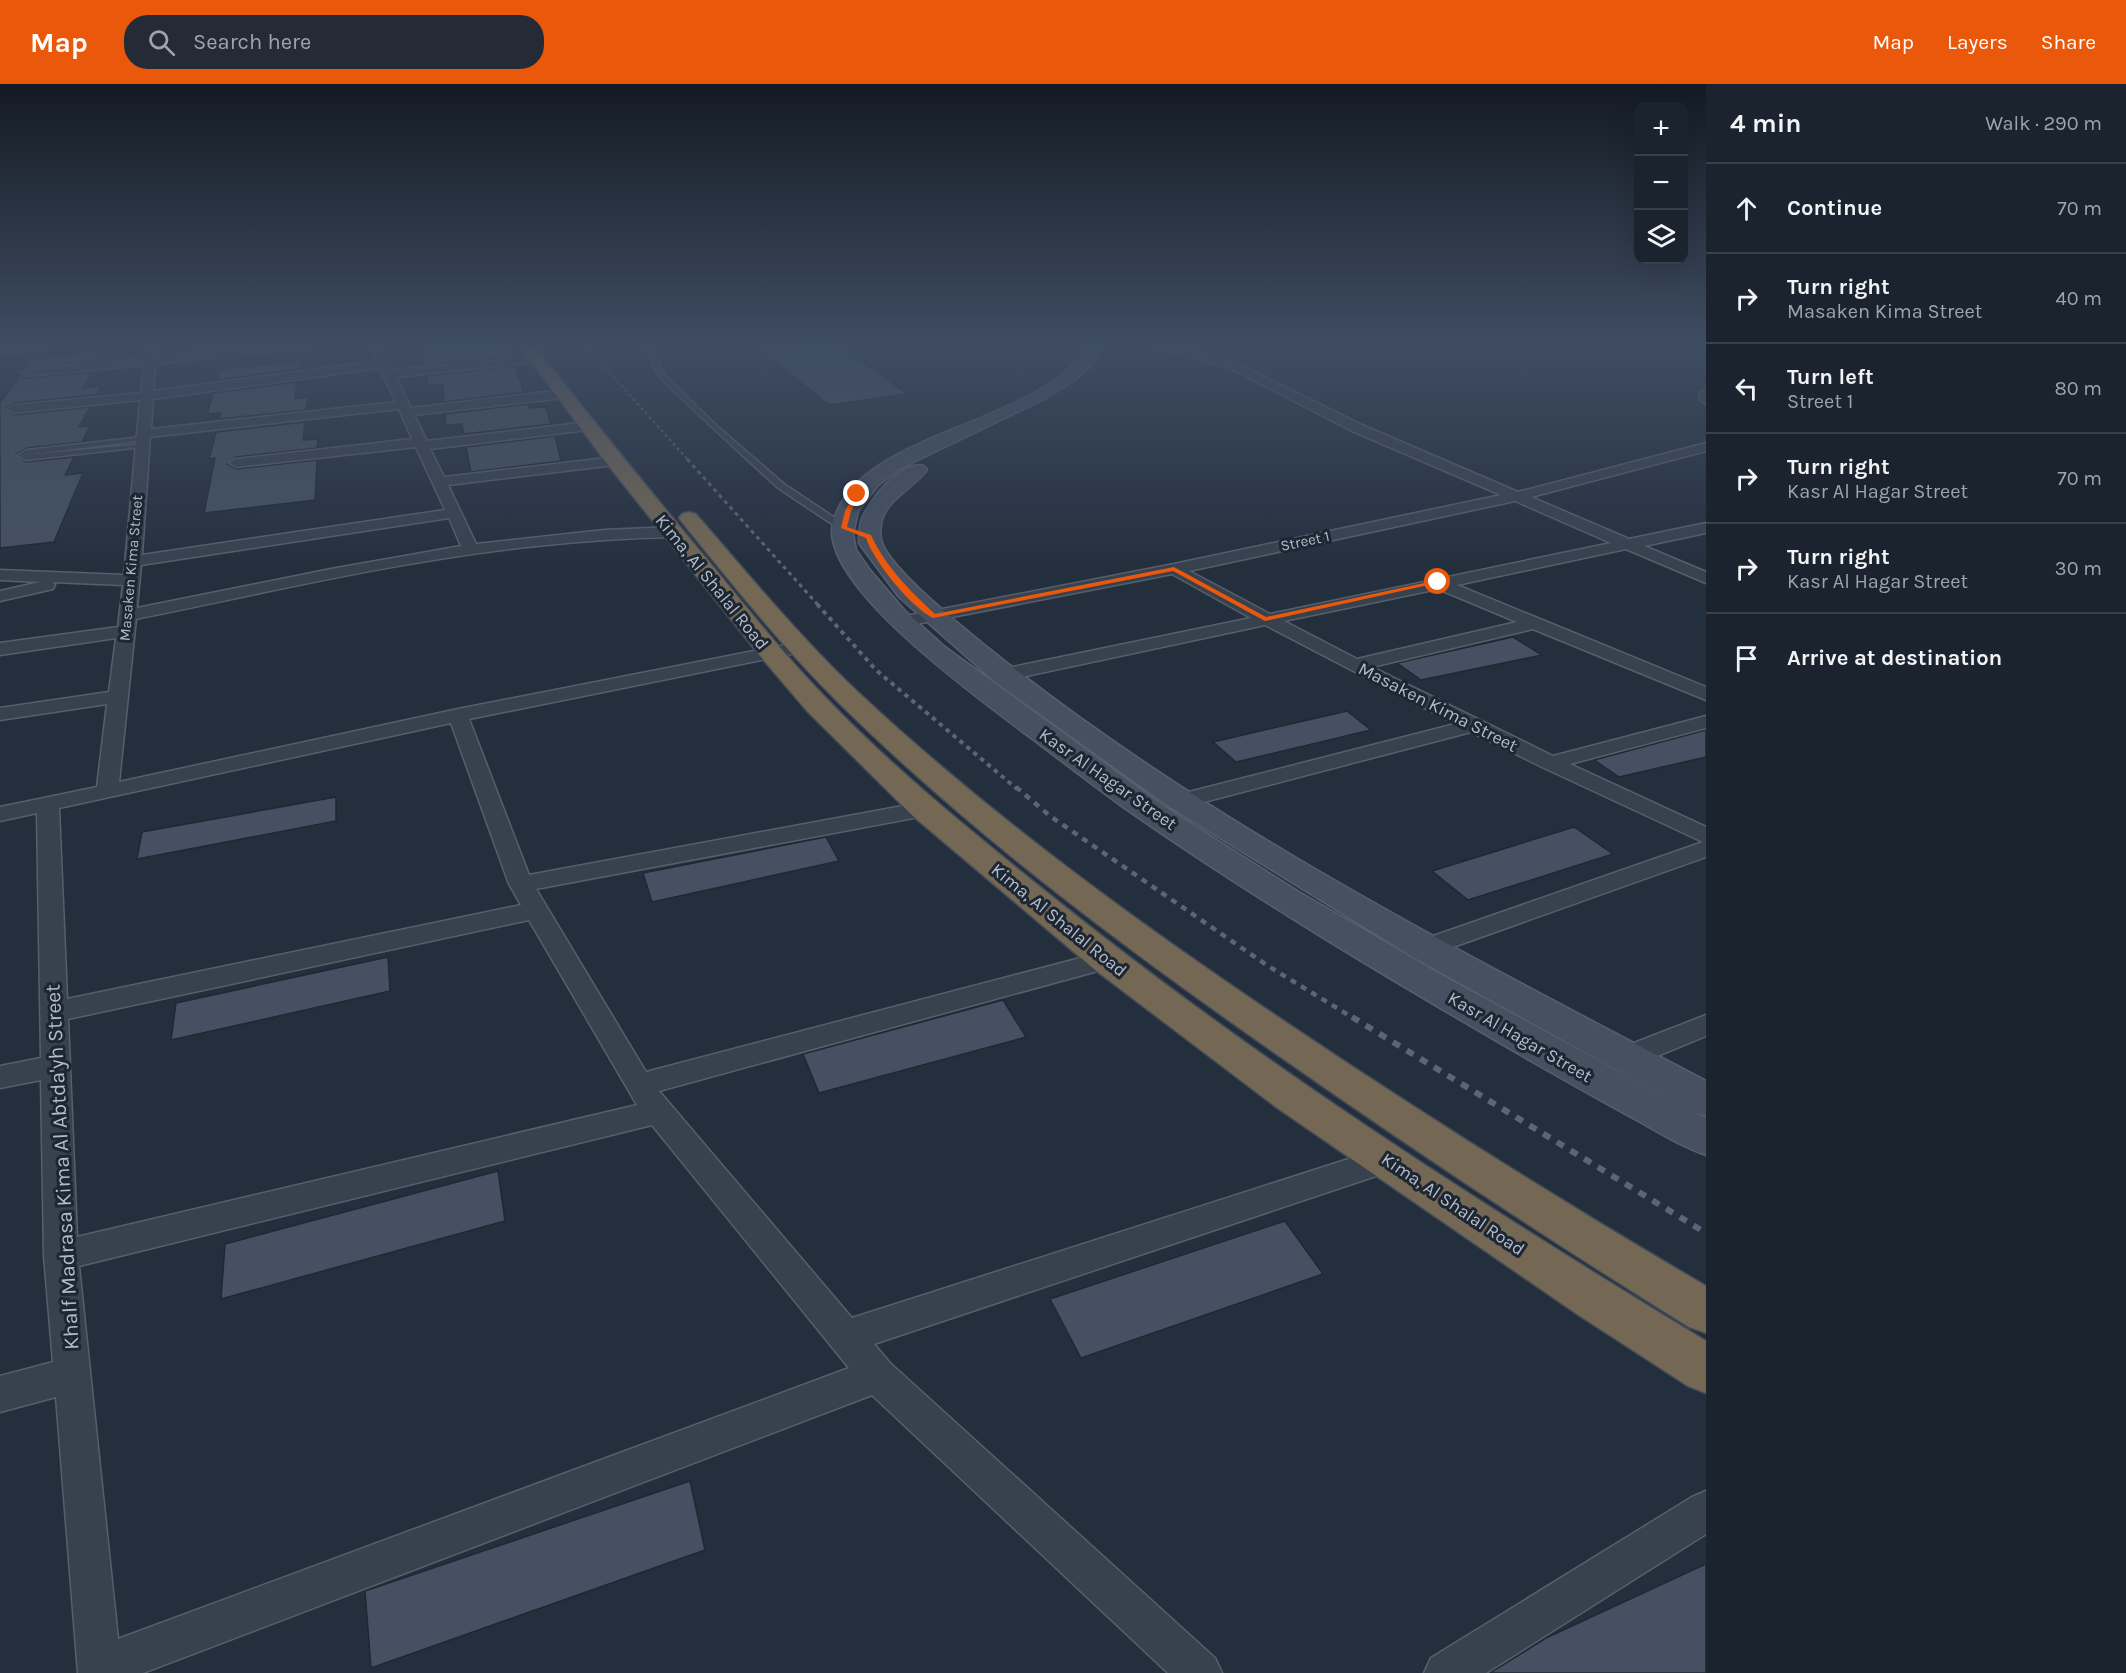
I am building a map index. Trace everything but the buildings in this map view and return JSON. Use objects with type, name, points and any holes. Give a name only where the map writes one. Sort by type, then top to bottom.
[{"type":"highway","name":"Kima, Al Shalal Road","points":[[583,419],[673,532],[785,650],[848,696],[933,776],[1050,871],[1203,985],[1404,1121],[1706,1311]]},
{"type":"highway","name":"Kima, Al Shalal Road","points":[[599,419],[692,522],[785,650],[818,706],[924,809],[1107,960],[1290,1096],[1594,1299],[1706,1368]]},
{"type":"main road","name":"Kasr Al Hagar Street","points":[[986,419],[912,454],[871,479],[857,494],[848,511],[856,532],[874,550],[907,592],[1003,675],[1181,801],[1425,948],[1706,1100]]},
{"type":"main road","name":"Kasr Al Hagar Street","points":[[1020,419],[939,458],[903,480],[844,548],[877,596],[901,622],[972,681],[1150,812],[1397,967],[1596,1080],[1706,1138]]},
{"type":"street","name":"Masaken Kima Street","points":[[107,790],[134,561],[143,419]]},
{"type":"street","points":[[142,439],[310,419]]},
{"type":"street","points":[[410,419],[471,550]]},
{"type":"street","points":[[1339,419],[1706,578]]},
{"type":"street","points":[[236,463],[588,426]]},
{"type":"street","name":"Street 1","points":[[901,622],[1174,569],[1519,496],[1706,447]]},
{"type":"street","points":[[440,482],[615,461]]},
{"type":"street","points":[[134,561],[454,513]]},
{"type":"street","points":[[1003,675],[1438,582],[1706,528]]},
{"type":"street","points":[[0,649],[127,623],[330,573],[471,550],[574,537],[673,532]]},
{"type":"street","name":"Masaken Kima Street","points":[[1174,569],[1265,619],[1549,764],[1706,836]]},
{"type":"street","points":[[0,575],[132,580]]},
{"type":"street","points":[[0,596],[78,578]]},
{"type":"street","points":[[1438,582],[1706,694]]},
{"type":"street","points":[[1355,665],[1536,623]]},
{"type":"street","points":[[0,814],[458,715],[785,650]]},
{"type":"street","points":[[0,714],[118,698]]},
{"type":"street","points":[[458,715],[528,897],[639,1085],[658,1112],[878,1376],[1200,1673]]},
{"type":"street","points":[[1549,764],[1706,722]]},
{"type":"street","points":[[1181,801],[1473,725]]},
{"type":"street","name":"Khalf Madrasa Kima Al Abtda'yh Street","points":[[48,803],[61,1256],[99,1670]]},
{"type":"street","points":[[54,1012],[528,897],[924,809]]},
{"type":"street","points":[[1425,948],[1706,849]]},
{"type":"street","points":[[639,1085],[1107,960]]},
{"type":"street","points":[[1626,1058],[1706,1025]]},
{"type":"street","points":[[0,1077],[56,1066]]},
{"type":"street","points":[[61,1256],[658,1112]]},
{"type":"street","points":[[844,1337],[1386,1160]]},
{"type":"street","points":[[0,1394],[72,1375]]},
{"type":"street","points":[[99,1670],[878,1376]]},
{"type":"street","points":[[1446,1673],[1706,1511]]},
{"type":"lane","points":[[706,419],[781,486],[856,532]]},
{"type":"lane","points":[[142,439],[26,458],[21,455],[27,452],[142,439]]},
{"type":"railway","points":[[651,419],[689,461]]},
{"type":"railway","points":[[687,459],[819,606]]},
{"type":"railway","points":[[817,604],[876,670],[1017,789]]},
{"type":"railway","points":[[1016,787],[1050,816],[1268,966],[1355,1019]]},
{"type":"railway","points":[[1352,1017],[1706,1233]]},
{"type":"route","points":[[857,494],[848,511],[844,528],[869,536],[874,550],[907,592],[933,616],[1174,569],[1265,619],[1438,582]]}]
